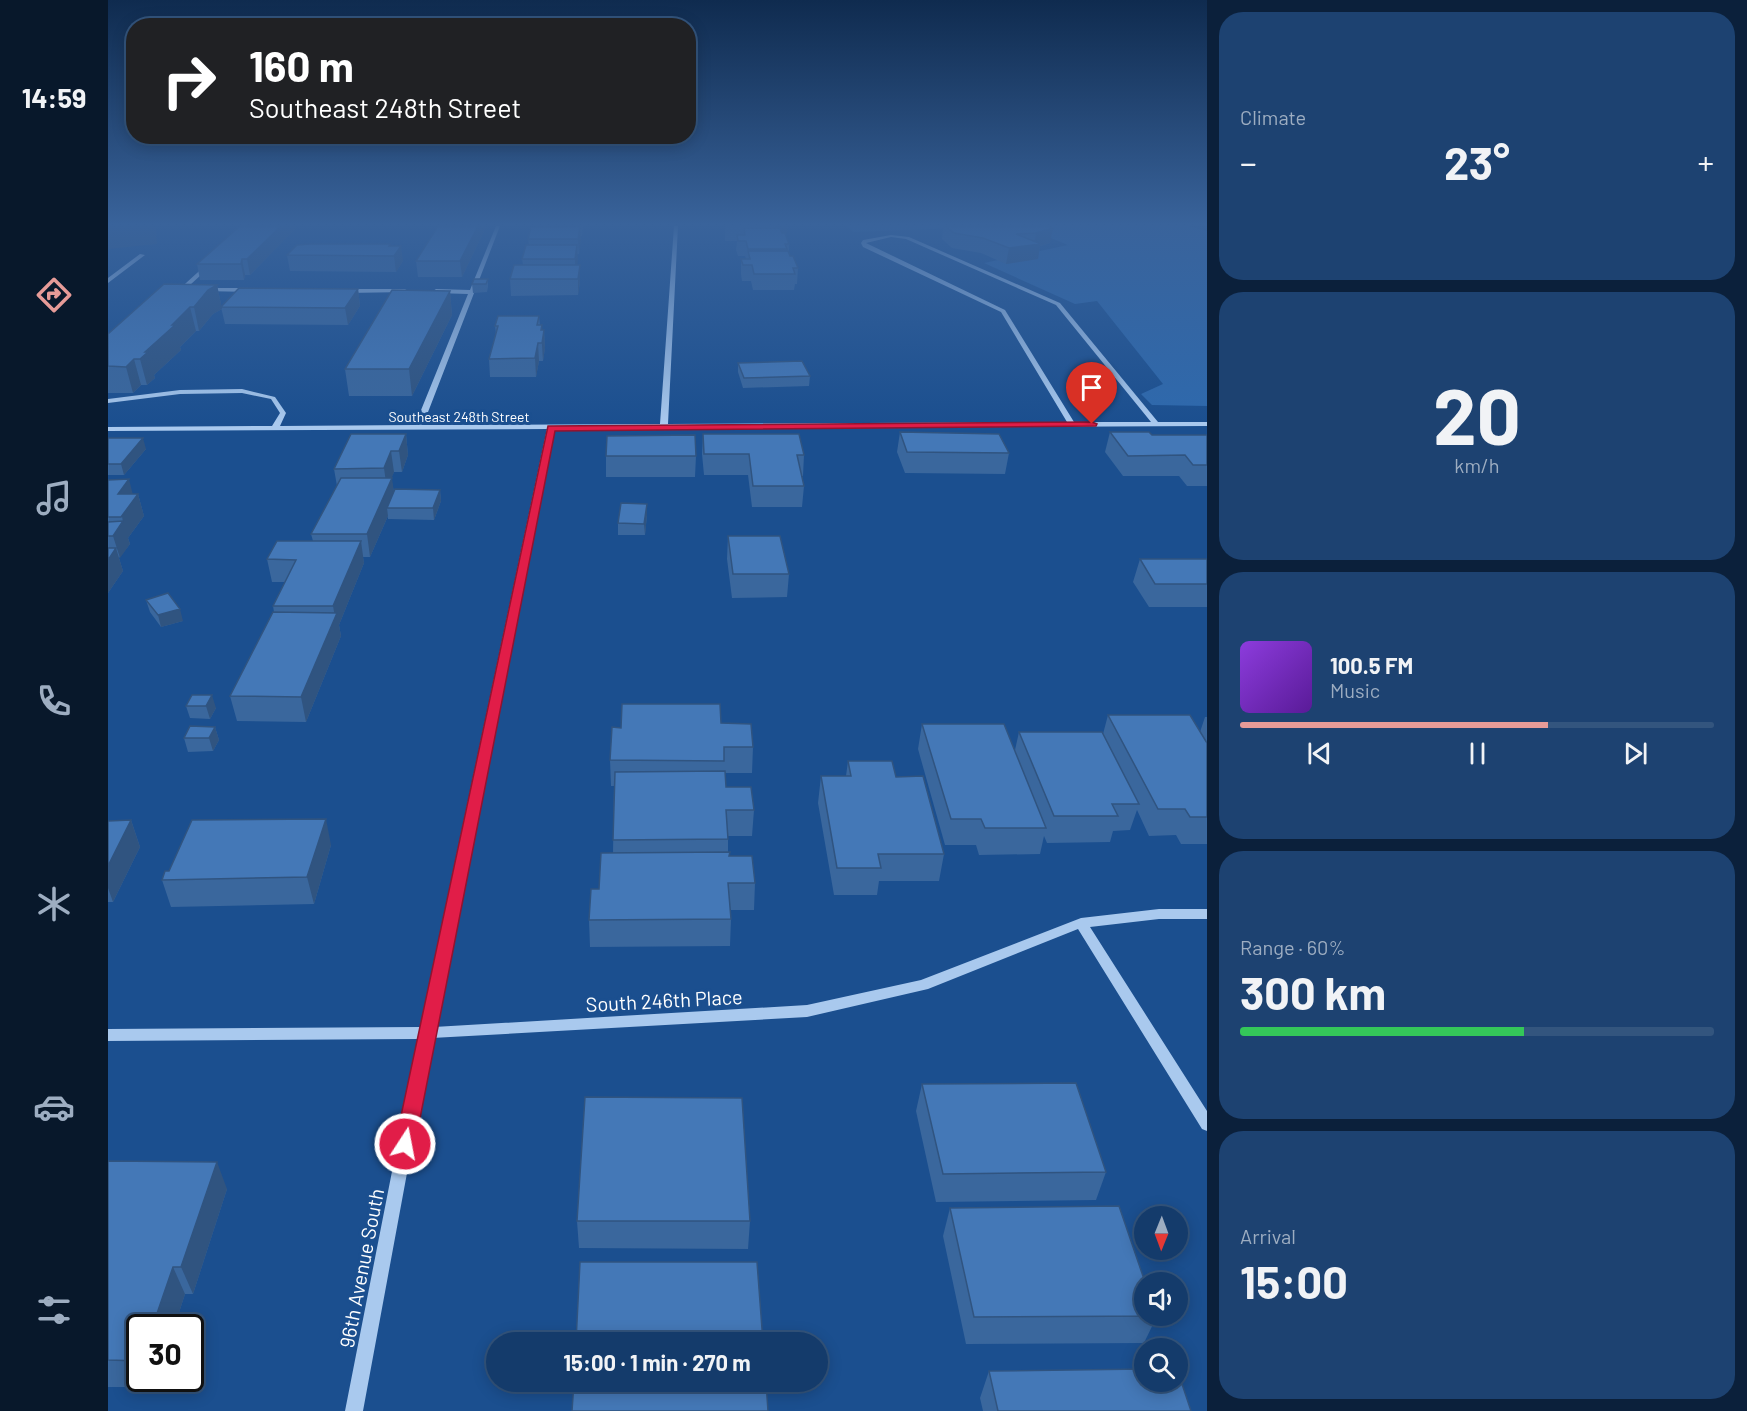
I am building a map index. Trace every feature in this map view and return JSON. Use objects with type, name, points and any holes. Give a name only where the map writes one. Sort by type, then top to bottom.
[{"type":"street","points":[[173,297],[180,292]]},
{"type":"street","points":[[418,428],[471,292],[464,292]]},
{"type":"street","points":[[664,425],[672,292]]},
{"type":"street","points":[[962,292],[1003,311],[1071,424]]},
{"type":"street","points":[[1030,292],[1058,304],[1156,424]]},
{"type":"street","points":[[108,401],[180,392],[242,391],[273,398],[283,413],[275,428]]},
{"type":"street","name":"Southeast 248th Street","points":[[108,429],[1207,424]]},
{"type":"street","name":"96th Avenue South","points":[[354,1411],[426,1033],[551,428]]},
{"type":"street","name":"South 246th Place","points":[[108,1035],[426,1033],[807,1011],[923,985],[1081,924],[1159,914],[1207,914]]},
{"type":"street","points":[[1081,924],[1207,1124]]},
{"type":"shaded area","points":[[1048,292],[1207,292],[1207,406],[1152,405],[1141,394],[1163,384],[1097,301],[1075,304]]},
{"type":"building","points":[[155,292],[206,292],[194,307],[190,307],[172,325],[175,325],[145,352],[148,352],[140,359],[134,359],[126,367],[108,366],[108,334]]},
{"type":"building","points":[[235,292],[356,292],[345,308],[221,307]]},
{"type":"building","points":[[391,292],[450,292],[409,369],[345,369]]},
{"type":"building","points":[[498,316],[539,316],[537,325],[542,325],[541,330],[544,330],[542,343],[538,343],[535,358],[489,359],[498,326],[495,326]]},
{"type":"building","points":[[802,361],[810,376],[744,378],[738,363]]},
{"type":"building","points":[[900,432],[999,434],[1009,453],[907,452]]},
{"type":"building","points":[[1110,432],[1207,435],[1207,465],[1193,465],[1185,455],[1128,456]]},
{"type":"building","points":[[351,434],[406,434],[399,451],[391,451],[384,468],[334,469]]},
{"type":"building","points":[[703,434],[799,434],[804,455],[797,455],[804,486],[753,486],[749,454],[704,454]]},
{"type":"building","points":[[695,435],[696,456],[606,456],[607,436]]},
{"type":"building","points":[[108,438],[143,438],[121,464],[108,464]]},
{"type":"building","points":[[341,478],[392,478],[367,534],[311,534]]},
{"type":"building","points":[[129,479],[118,494],[138,494],[121,517],[108,517],[108,480]]},
{"type":"building","points":[[395,489],[440,490],[433,508],[387,508]]},
{"type":"building","points":[[621,503],[647,504],[644,524],[618,523]]},
{"type":"building","points":[[123,521],[113,536],[108,536],[108,522]]},
{"type":"building","points":[[728,536],[780,536],[789,574],[733,574]]},
{"type":"building","points":[[277,541],[361,541],[333,606],[273,606],[296,560],[267,559]]},
{"type":"building","points":[[108,548],[116,548],[108,560]]},
{"type":"building","points":[[1140,559],[1207,559],[1207,584],[1155,584]]},
{"type":"building","points":[[168,593],[180,609],[158,615],[146,600]]},
{"type":"building","points":[[273,612],[337,613],[301,697],[230,696]]},
{"type":"building","points":[[192,695],[212,695],[206,706],[186,706]]},
{"type":"building","points":[[622,704],[720,704],[721,723],[751,724],[753,747],[724,747],[724,761],[610,760],[612,727],[621,728]]},
{"type":"building","points":[[1108,715],[1190,715],[1207,743],[1207,817],[1190,817],[1185,809],[1158,809]]},
{"type":"building","points":[[922,724],[1004,724],[1046,828],[985,828],[981,819],[951,819]]},
{"type":"building","points":[[190,726],[215,727],[209,738],[184,738]]},
{"type":"building","points":[[1019,732],[1102,732],[1139,804],[1112,804],[1118,816],[1054,816]]},
{"type":"building","points":[[848,761],[892,761],[896,777],[923,776],[944,854],[878,854],[881,868],[837,868],[821,776],[851,776]]},
{"type":"building","points":[[725,771],[726,787],[751,787],[754,810],[726,810],[728,839],[613,840],[615,772]]},
{"type":"building","points":[[326,819],[307,877],[162,880],[165,871],[169,871],[192,820]]},
{"type":"building","points":[[131,820],[108,866],[108,821]]},
{"type":"building","points":[[730,852],[729,856],[752,856],[755,883],[728,883],[731,919],[589,920],[591,889],[599,889],[601,853]]},
{"type":"building","points":[[1076,1083],[1106,1172],[943,1174],[922,1084]]},
{"type":"building","points":[[585,1097],[742,1098],[750,1221],[577,1221]]},
{"type":"building","points":[[108,1161],[217,1162],[181,1267],[173,1267],[157,1314],[126,1314],[126,1361],[108,1360]]},
{"type":"building","points":[[1119,1206],[1134,1250],[1134,1260],[1137,1260],[1142,1272],[1134,1272],[1134,1316],[974,1317],[950,1208]]},
{"type":"building","points":[[580,1262],[757,1262],[762,1332],[576,1332]]},
{"type":"building","points":[[1134,1369],[1134,1392],[1185,1392],[1191,1411],[998,1411],[989,1371]]},
{"type":"building","points":[[573,1392],[767,1392],[768,1411],[572,1411]]},
{"type":"route","points":[[405,1144],[551,428],[664,425],[1092,424]]}]
